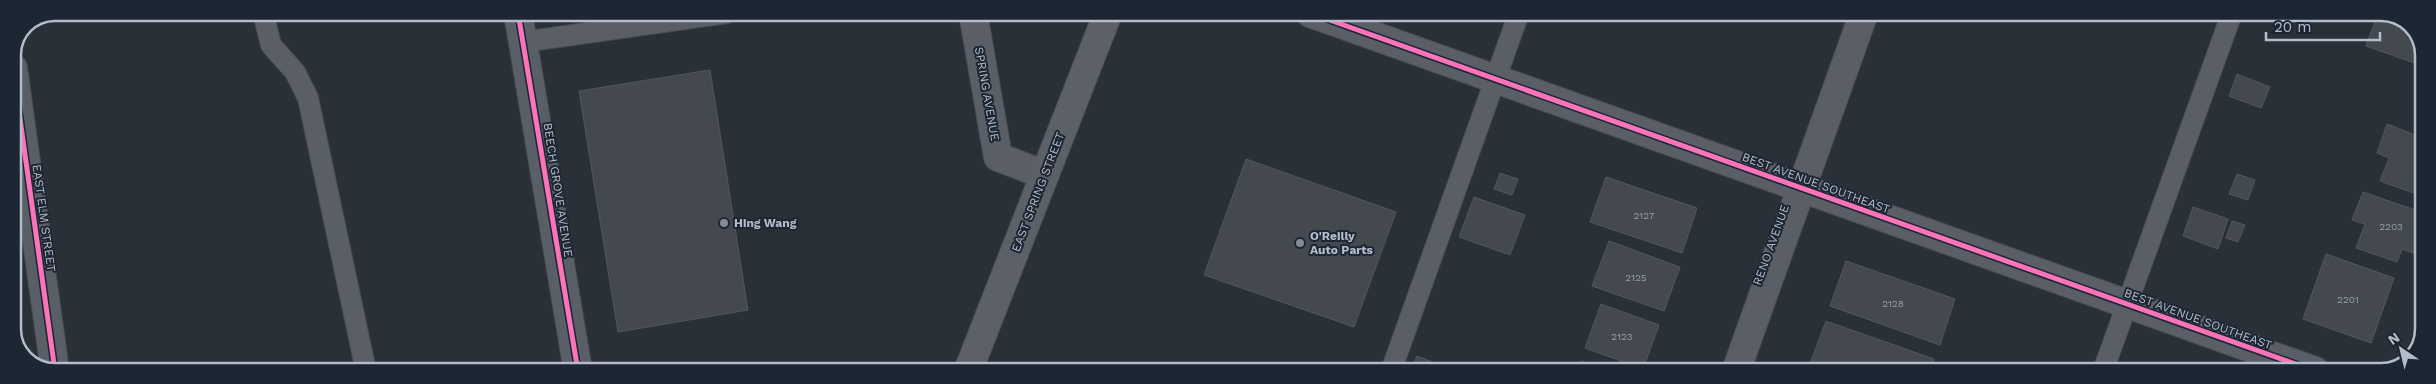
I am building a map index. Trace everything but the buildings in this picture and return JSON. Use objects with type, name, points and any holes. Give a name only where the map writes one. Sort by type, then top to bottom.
[{"type":"main road","name":"EAST SPRING STREET","points":[[971,362],[1105,21]]},
{"type":"street","name":"BEECH GROVE AVENUE","points":[[519,21],[577,362]]},
{"type":"street","name":"SPRING AVENUE","points":[[974,21],[998,157],[1045,175]]},
{"type":"street","name":"BEST AVENUE SOUTHEAST","points":[[1334,22],[2290,363]]},
{"type":"street","name":"RENO AVENUE","points":[[1739,363],[1861,22]]},
{"type":"street","name":"EAST ELM STREET","points":[[21,131],[54,362]]},
{"type":"lane","points":[[265,21],[271,45],[294,72],[308,98],[364,362]]},
{"type":"lane","points":[[523,42],[669,21]]},
{"type":"lane","points":[[1393,363],[1516,22]]},
{"type":"lane","points":[[2106,363],[2229,22]]},
{"type":"cycle path","points":[[519,21],[577,362]]},
{"type":"cycle path","points":[[1334,22],[2292,363]]},
{"type":"cycle path","points":[[21,126],[54,362]]},
{"type":"place","name":"Hing Wang","points":[[724,223]]},
{"type":"place","name":"O'Reilly Auto Parts","points":[[1300,243]]}]
